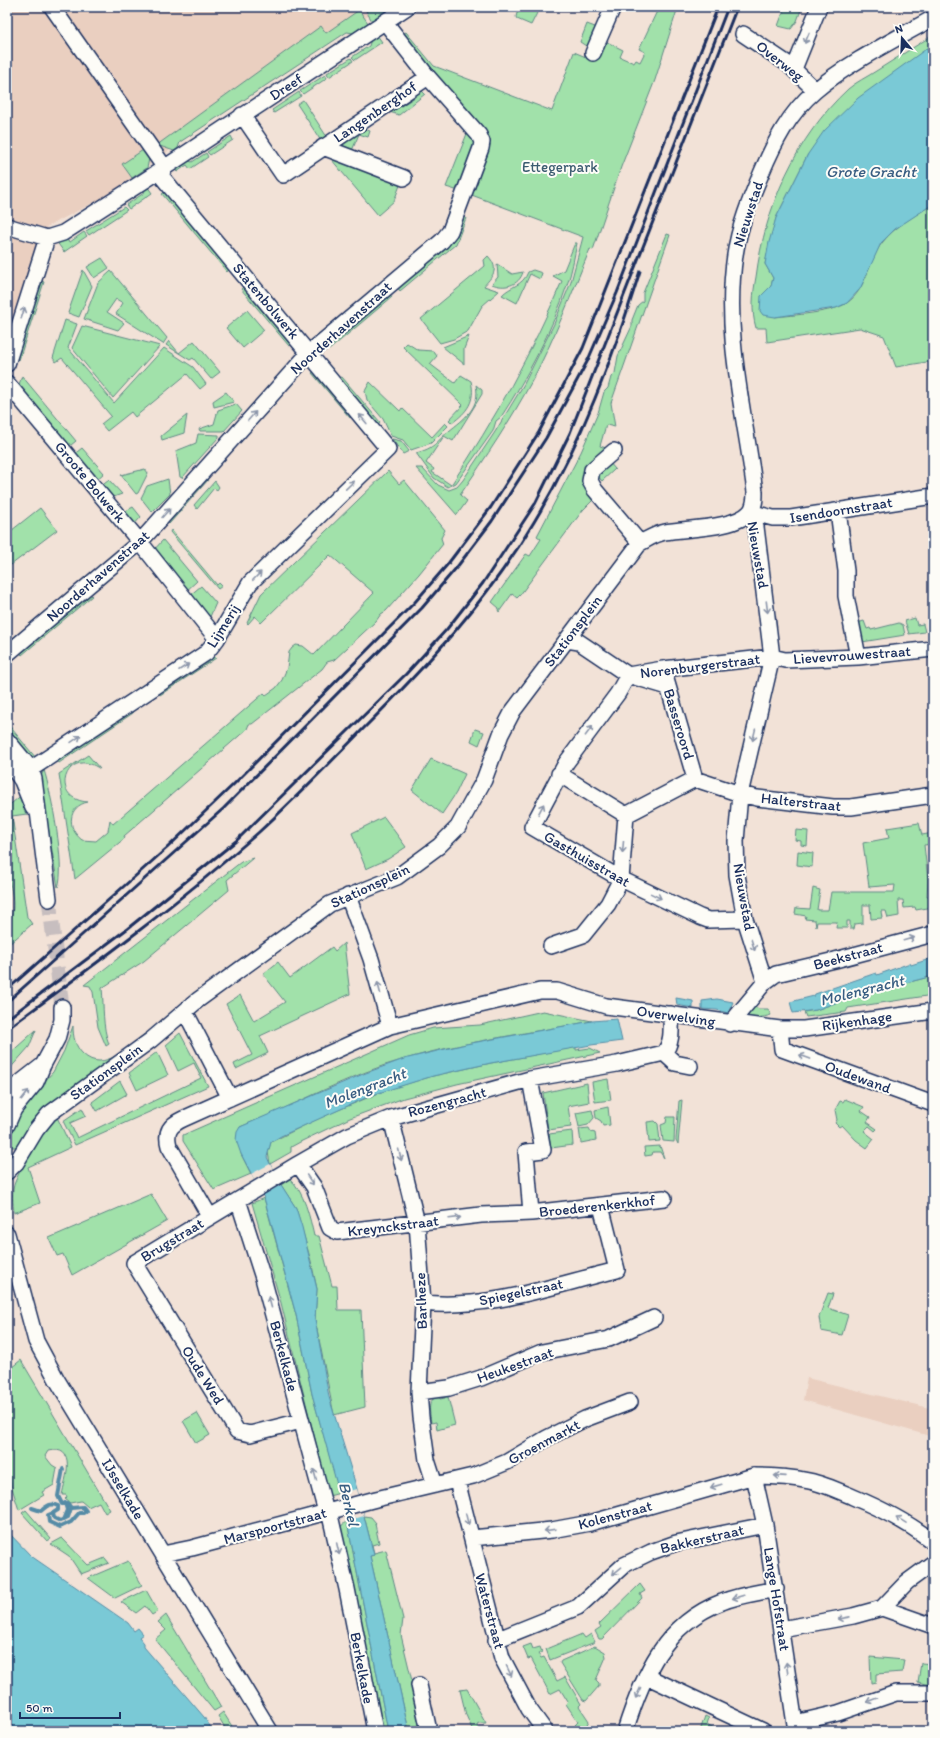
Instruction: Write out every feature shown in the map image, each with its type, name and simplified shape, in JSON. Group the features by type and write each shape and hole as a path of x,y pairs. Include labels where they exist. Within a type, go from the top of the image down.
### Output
{"street":[{"path":"52,7 162,170"},
{"name":"Dreef","path":"47,238 63,233 162,170 242,115 407,7"},
{"path":"593,53 613,7"},
{"path":"794,69 819,7"},
{"name":"Nieuwstad","path":"765,982 745,919 737,875 736,841 740,794 772,657 756,527 750,512 754,504 755,492 739,398 732,335 731,296 735,253 741,227 769,155 789,119 815,90 933,18"},
{"name":"Noorderhavenstraat","path":"7,654 140,542 309,353 442,241 450,231 482,142 479,135 428,77 385,22"},
{"name":"Overweg","path":"743,34 761,44 794,69 815,90"},
{"name":"Langenberghof","path":"242,115 283,175 428,77"},
{"name":"Langenberghof","path":"324,147 404,178"},
{"name":"Statenbolwerk","path":"162,170 388,449"},
{"path":"7,226 47,238 7,364"},
{"name":"Groote Bolwerk","path":"7,383 140,542 217,639"},
{"name":"Lijmerij","path":"37,765 206,653 217,639 250,583 388,449"},
{"path":"614,451 592,470 590,482 636,539"},
{"name":"Isendoornstraat","path":"750,512 765,517 783,519 933,496"},
{"path":"838,511 846,571 846,596 858,657"},
{"name":"Stationsplein","path":"7,1172 16,1163 36,1130 49,1114 151,1040 184,1012 319,912 348,896 397,877 439,846 454,831 466,813 484,780 501,734 513,711 567,640 636,539 651,537 663,533 734,522 750,512"},
{"name":"Norenburgerstraat","path":"567,640 579,642 628,675 668,687"},
{"name":"Lievevrouwestraat","path":"772,657 785,660 858,657 933,649"},
{"name":"Norenburgerstraat","path":"628,675 663,669 772,657"},
{"name":"Basseroord","path":"663,669 696,779"},
{"name":"Gasthuisstraat","path":"628,675 618,693 563,768 532,827 621,879 700,918 708,920 745,919"},
{"path":"7,740 37,765"},
{"path":"7,759 37,765"},
{"path":"7,759 22,781 39,824"},
{"path":"37,765 39,824 49,900"},
{"path":"563,768 626,815"},
{"path":"626,815 696,779"},
{"name":"Halterstraat","path":"696,779 740,794 757,798 833,807 851,807 933,795"},
{"path":"551,946 583,935 608,904 621,879 626,815"},
{"path":"210,1217 174,1155 167,1139 167,1132 170,1127 230,1098 390,1026 371,959 348,896"},
{"name":"Beekstraat","path":"765,982 776,974 933,934"},
{"path":"730,1024 765,982"},
{"name":"Overwelving","path":"390,1026 540,991 558,991 606,1006 671,1014 730,1024 780,1029"},
{"path":"7,1125 14,1109 36,1082 57,1039 62,1020 62,1007"},
{"name":"Rijkenhage","path":"780,1029 804,1029 933,1011"},
{"path":"184,1012 230,1098"},
{"path":"671,1014 669,1048 664,1053 675,1064 690,1066"},
{"name":"Oudewand","path":"780,1029 782,1049 933,1104"},
{"name":"Rozengracht","path":"210,1217 347,1136 391,1118 530,1079 617,1064 664,1053"},
{"path":"7,1093 43,1065"},
{"path":"530,1079 543,1150 526,1152 531,1213"},
{"name":"Barlheze","path":"391,1118 417,1223 423,1303 419,1392 422,1432 427,1460 435,1485"},
{"name":"Kreynckstraat","path":"298,1164 314,1187 330,1228 337,1232 481,1215 531,1213"},
{"name":"Berkelkade","path":"243,1197 301,1421 331,1511 374,1731"},
{"name":"Broederenkerkhof","path":"531,1213 664,1198"},
{"name":"Spiegelstraat","path":"423,1303 438,1304 494,1300 528,1293 617,1270 601,1206"},
{"name":"Brugstraat","path":"134,1263 210,1217"},
{"name":"IJsselkade","path":"7,1234 36,1341 57,1380 270,1731"},
{"name":"Oude Wed","path":"134,1263 238,1431 250,1434 301,1421"},
{"name":"Heukestraat","path":"419,1392 449,1388 481,1378 542,1352 609,1339 654,1318"},
{"name":"Groenmarkt","path":"457,1481 490,1470 579,1422 630,1402"},
{"name":"Lange Hofstraat","path":"754,1476 765,1525 776,1589 796,1727"},
{"name":"Kolenstraat","path":"472,1538 552,1530 590,1523 754,1476 781,1476 811,1481 838,1490 889,1512 918,1530 933,1542"},
{"name":"Marspoortstraat","path":"163,1554 192,1548 362,1502 457,1481"},
{"name":"Waterstraat","path":"457,1481 496,1640 512,1679 529,1709 545,1731"},
{"name":"Bakkerstraat","path":"496,1640 578,1607 624,1565 651,1552 676,1543 765,1525"},
{"path":"781,1629 853,1616 882,1608 908,1582 933,1563"},
{"path":"625,1731 635,1700 660,1649 687,1621 703,1610 723,1602 776,1589"},
{"path":"882,1608 933,1626"},
{"path":"646,1676 763,1731"},
{"path":"418,1685 429,1731"},
{"path":"796,1727 896,1693 933,1693"}],"shaded area":[{"path":"7,7 382,7 224,110 110,194 41,230 7,346"},
{"path":"807,1378 933,1409 933,1437 803,1400"}],"green space":[{"path":"372,7 393,7 372,21 366,11"},
{"path":"526,7 540,7 531,25 517,19 516,17 517,13"},
{"name":"Ettegerpark","path":"654,7 678,7 655,80 621,167 593,250 590,249 556,331 525,394 460,495 467,501 457,515 416,468 422,468 438,485 449,490 457,487 463,480 495,432 524,384 554,324 571,282 583,237 469,194 486,150 401,35 406,32 434,66 552,111 574,52 593,60 603,40 623,50 620,57 634,63 636,60 640,62 645,52 639,49 658,9"},
{"path":"785,7 802,7 797,21 791,29 778,26"},
{"path":"359,10 368,23 353,33 347,32 180,142 178,148 174,151 157,145 321,26 326,33"},
{"path":"587,24 595,27 596,29 590,44 586,46 580,42"},
{"path":"377,35 382,42 355,60 352,57 369,46 371,39"},
{"path":"933,35 933,44 808,154 776,218 765,264 773,278 771,286 761,296 775,317 822,311 847,303 859,290 877,250 887,237 893,231 933,204 933,361 896,367 884,336 860,328 767,342 766,328 756,328 753,315 755,283 760,251 775,199 798,151 829,108 848,89"},
{"path":"351,58 353,61 329,77 327,73"},
{"path":"325,75 327,78 303,94 300,91"},
{"path":"420,89 425,94 399,115 386,111 391,108 395,110 415,97 417,91"},
{"path":"299,92 301,96 274,113 272,110"},
{"path":"303,100 327,137 321,141 297,104"},
{"path":"361,128 370,131 368,137 359,134 351,153 333,146"},
{"path":"468,131 475,142 459,191 446,187"},
{"path":"231,136 233,140 210,155 207,152"},
{"path":"146,148 150,154 147,168 132,178 122,164"},
{"path":"206,153 208,157 190,169 187,165 177,172 174,168 186,160 192,162"},
{"path":"326,153 402,180 394,201 378,215"},
{"path":"147,186 152,193 129,209 126,205 144,193 145,187"},
{"path":"166,191 230,268 227,272 162,194"},
{"path":"124,207 127,210 89,235 86,231"},
{"path":"461,216 466,218 456,244 400,291 397,287"},
{"path":"84,232 87,236 64,252 56,241 64,239 70,242"},
{"path":"667,234 670,235 611,403 615,427 606,425 600,446 609,449 601,456 595,498 583,510 520,595 517,598 512,594 499,612 499,608 492,602 526,554 530,556 541,539 537,536 581,452 598,413 604,392 608,388 611,377 615,373 618,356 632,326 632,320 638,305 643,301 643,293"},
{"path":"575,243 577,243 569,280 554,319 538,353 511,402 501,417 496,421 493,431 456,483 448,487 434,478 416,453 434,445 449,431 460,422 474,406 477,393 476,385 482,390 482,394 453,441 444,436 426,463 434,469 432,472 451,485 483,436 525,360 562,281 553,276 564,270"},
{"path":"488,256 494,265 494,273 484,286 499,291 482,306 468,331 454,339 440,343 421,319 485,266 484,260"},
{"path":"102,258 109,268 94,278 87,267"},
{"path":"497,264 512,274 523,272 521,277 515,283 506,286 492,284 498,277"},
{"path":"83,270 92,286 79,317 68,313"},
{"path":"533,270 542,273 540,279 530,274 517,303 502,295 520,283 526,277 528,272"},
{"path":"111,271 167,338 163,344 116,314 123,303 116,299 107,312 124,323 118,330 84,319 98,283"},
{"path":"39,280 44,282 19,360 14,358"},
{"path":"245,285 293,343 289,346 241,289"},
{"path":"389,293 392,297 329,350 326,346"},
{"path":"247,310 264,330 243,348 226,328"},
{"path":"65,320 77,324 68,348 114,403 164,348 193,367 206,384 200,389 187,374 135,417 131,412 107,431 101,424 111,416 62,358 56,362 53,358"},
{"path":"82,326 160,346 113,398 72,348"},
{"path":"469,336 464,349 464,364 443,347"},
{"path":"169,341 179,353 194,341 220,372 211,379 193,358 190,360 166,345"},
{"path":"407,343 418,350 433,351 437,356 430,364 455,383 461,375 471,381 472,394 469,405 462,415 452,423 449,420 463,405 403,347"},
{"path":"316,370 353,415 350,418 312,373"},
{"path":"22,376 76,441 66,449 17,390"},
{"path":"342,377 380,422 376,425 338,379"},
{"path":"370,382 400,411 402,408 432,437 445,423 448,426 431,443 411,450 403,440 391,436 383,419 367,400 365,391"},
{"path":"226,392 234,402 214,407 213,401"},
{"path":"236,404 242,411 224,431 200,431 199,429 214,424 218,410"},
{"path":"187,415 184,433 162,440 161,436"},
{"path":"198,434 219,435 219,437 182,478 180,477 176,451 196,443"},
{"path":"392,439 401,441 409,451 403,454"},
{"path":"82,448 104,473 94,482 72,456"},
{"path":"609,462 615,469 602,481 596,474"},
{"path":"145,469 148,473 138,493 136,494 121,475"},
{"path":"388,471 399,484 404,480 445,530 441,538 443,544 386,611 381,614 376,621 334,660 327,662 322,669 252,724 249,724 247,729 124,836 125,838 75,879 59,774 88,755 100,769 88,763 78,764 71,768 66,775 65,784 68,792 75,799 88,802 81,804 73,813 73,830 82,840 96,841 108,831 110,820 113,824 264,693 266,695 276,688 282,680 287,668 289,652 292,648 296,645 303,646 314,655 374,593 330,555 261,623 255,616 248,624 247,623 261,594"},
{"path":"204,476 208,480 169,524 165,520"},
{"path":"168,479 170,494 152,512 141,498 147,486"},
{"path":"109,480 122,494 108,499 99,488"},
{"path":"215,481 219,487 217,490 214,488 197,509 194,505"},
{"path":"133,507 141,517 131,528 120,514"},
{"path":"40,508 57,530 7,568 7,534"},
{"path":"171,530 217,585 219,583 222,586 218,589 170,532"},
{"path":"163,540 197,581 185,592 152,552"},
{"path":"201,586 216,603 209,619 189,596"},
{"path":"88,592 92,596 22,655 18,651"},
{"path":"915,618 917,625 923,624 925,632 909,634 905,621"},
{"path":"864,621 867,629 870,628 871,630 899,623 903,625 905,635 862,642 857,623"},
{"path":"213,655 216,658 160,695 158,692"},
{"path":"131,710 133,713 59,763 56,759"},
{"path":"7,723 36,758 28,756 7,734"},
{"path":"475,729 484,732 479,745 471,741"},
{"path":"431,759 465,774 456,793 442,814 412,790"},
{"path":"44,770 57,830 60,864 58,887 43,796 41,776"},
{"path":"23,794 27,814 12,816 27,917 32,924 7,946 7,922 9,923 12,916 13,902 6,859 7,807"},
{"path":"384,817 406,847 388,859 366,869 352,833"},
{"path":"919,823 922,835 933,833 933,844 924,845 928,880 927,896 933,896 933,907 916,910 915,907 904,908 903,900 898,900 899,916 888,918 886,911 881,911 882,918 871,919 870,905 863,905 863,923 855,924 854,929 850,929 850,921 847,921 847,928 836,928 837,922 817,922 816,927 815,920 805,919 806,916 795,914 796,908 810,909 813,888 820,890 817,910 828,910 831,892 894,892 895,885 869,887 863,843 889,838 887,828"},
{"path":"796,830 808,831 807,846 801,845 801,841 795,840"},
{"path":"798,851 813,853 812,867 797,865"},
{"path":"253,858 227,880 229,890 144,961 102,988 104,1024 109,1044 106,1046 98,1027 93,992 90,986 84,985 241,862"},
{"path":"344,943 350,994 260,1036 268,1053 236,1069 234,1064 252,1055 226,1004 240,995 254,1021 285,1002 263,974 278,962 290,978 332,947 335,951"},
{"path":"933,976 933,995 848,1008 846,1012 806,1017 804,1012 816,1010 851,997"},
{"path":"751,1005 759,1009 768,1009 771,1015 758,1018 745,1015"},
{"path":"543,1011 592,1021 451,1047 384,1065 240,1127 241,1154 251,1174 214,1190 183,1141 183,1135 409,1035 433,1028 480,1025"},
{"path":"73,1026 73,1034 80,1051 91,1059 99,1061 107,1060 116,1056 146,1033 147,1035 45,1109 35,1119 18,1144 15,1147 10,1147 7,1140 18,1111 53,1072 64,1051"},
{"path":"36,1030 29,1047 7,1072 7,1056"},
{"path":"180,1033 208,1086 75,1145 63,1121 82,1108 86,1116 70,1123 77,1138 201,1078 194,1063 178,1071 166,1045"},
{"path":"576,1047 576,1050 590,1048 600,1053 457,1084 404,1098 350,1118 302,1141 291,1147 291,1152 270,1164 268,1152 271,1142 317,1119 386,1090 433,1076 491,1063"},
{"path":"157,1052 168,1075 137,1090 129,1073"},
{"path":"608,1079 611,1100 595,1102 592,1082"},
{"path":"120,1081 127,1094 97,1111 92,1102"},
{"path":"587,1083 589,1102 568,1106 571,1127 548,1130 543,1093"},
{"path":"845,1099 864,1107 861,1111 870,1117 867,1122 877,1129 875,1131 869,1126 864,1131 874,1139 867,1148 856,1140 842,1125 839,1127 835,1123 837,1120 835,1110 840,1101 843,1102"},
{"path":"682,1100 678,1144 676,1140 679,1101"},
{"path":"608,1107 610,1125 603,1126 601,1121 596,1118 595,1110"},
{"path":"592,1110 594,1118 588,1125 579,1127 576,1113"},
{"path":"57,1117 71,1147 28,1167 40,1203 14,1213 13,1194 15,1182 33,1148"},
{"path":"667,1117 675,1117 674,1142 663,1141 661,1125 666,1123"},
{"path":"655,1121 658,1124 660,1141 649,1142 647,1122"},
{"path":"589,1128 591,1132 595,1133 596,1140 581,1143 579,1129"},
{"path":"572,1131 573,1145 551,1148 549,1134"},
{"path":"660,1146 664,1158 660,1152 653,1152 652,1155 645,1156 644,1147"},
{"path":"290,1179 295,1184 303,1198 314,1236 319,1236 332,1286 337,1286 338,1310 361,1310 365,1407 334,1415 315,1319 317,1289 311,1261 296,1208 281,1185"},
{"path":"151,1194 167,1221 72,1275 63,1254 57,1256 49,1238"},
{"path":"264,1198 296,1315 312,1394 340,1493 329,1496 281,1303 252,1203"},
{"path":"828,1293 833,1294 828,1308 848,1315 842,1335 821,1331 819,1317"},
{"path":"21,1360 110,1510 105,1513 99,1502 88,1507 81,1501 70,1503 65,1499 67,1497 66,1495 62,1495 67,1472 67,1464 63,1453 57,1450 48,1451 45,1456 52,1465 57,1468 54,1485 42,1492 44,1495 19,1510 7,1472 7,1371"},
{"path":"447,1393 455,1425 437,1430 436,1422 431,1423 430,1403 439,1396 440,1399 445,1398 444,1394"},
{"path":"197,1413 210,1435 196,1443 183,1421"},
{"path":"26,1510 51,1539 47,1541 22,1513"},
{"path":"364,1516 371,1517 376,1523 379,1543 372,1545 374,1553 386,1550 403,1619 401,1635 424,1731 409,1731 370,1556 374,1555"},
{"path":"347,1521 388,1731 378,1731 340,1527"},
{"path":"62,1538 88,1565 105,1558 109,1563 81,1574 69,1556 51,1544"},
{"path":"128,1561 142,1585 115,1598 88,1578"},
{"path":"640,1584 645,1591 640,1594 642,1598 602,1639 599,1639 595,1631 601,1627 599,1624"},
{"path":"146,1590 158,1611 152,1615 145,1606 136,1613 121,1602"},
{"path":"166,1615 221,1707 214,1711 155,1639 166,1630 158,1622"},
{"path":"582,1634 585,1638 591,1634 595,1642 550,1660 546,1649"},
{"path":"531,1644 533,1649 540,1647 542,1652 538,1654 541,1658 544,1657 557,1681 565,1677 581,1704 579,1706 589,1721 583,1731 579,1731 575,1725 578,1722 566,1704 568,1702 560,1689 550,1694 531,1658 528,1659 523,1647"},
{"path":"595,1646 605,1652 606,1657 596,1680 599,1683 599,1686 586,1701 583,1700 560,1663 561,1661"},
{"path":"870,1657 904,1660 902,1672 876,1674 876,1682 871,1683"},
{"path":"921,1663 933,1664 933,1686 918,1682"},
{"path":"467,1689 486,1723 477,1724 478,1729 482,1731 473,1731 466,1715 460,1690"},
{"path":"223,1712 235,1731 227,1731 218,1716"},
{"path":"705,1716 709,1718 707,1724 719,1731 700,1731"}],"water":[{"name":"Grote Gracht","path":"933,44 933,204 895,229 881,243 860,289 847,303 836,308 775,317 763,315 760,311 761,296 771,286 773,278 765,264 769,242 776,218 808,154 824,131 858,98"},
{"name":"Molengracht","path":"933,958 933,976 851,997 816,1010 793,1013 790,1002 814,996 815,994 876,973 877,975 910,963 911,965"},
{"path":"676,998 693,1001 693,1008 677,1005"},
{"path":"717,999 733,1002 728,1013 717,1010 702,1009 702,1001"},
{"path":"617,1019 622,1041 491,1063 433,1076 372,1095 281,1136 271,1142 267,1157 276,1177 296,1208 317,1289 315,1319 329,1397 357,1489 374,1555 370,1556 409,1731 388,1731 347,1521 312,1394 296,1315 264,1198 241,1154 236,1140 237,1132 240,1127 363,1074 404,1059 466,1044 592,1021"},
{"path":"7,1531 31,1556 128,1623 134,1631 138,1628 143,1634 139,1637 144,1643 144,1647 204,1717 213,1731 7,1731"}],"pier":[{"path":"270,1164 281,1185 262,1195 251,1174"},
{"path":"357,1489 364,1516 347,1521 340,1493"}],"waterway":[{"path":"63,1469 58,1496 62,1504 68,1504 71,1508"},
{"path":"63,1520 67,1510 65,1503"},
{"path":"32,1508 41,1511 47,1506 58,1506 58,1510 53,1513 54,1518 60,1521 68,1517 71,1508 83,1507 86,1511 79,1513 71,1522 60,1527 49,1522 48,1515 53,1513"}],"tunnel":[{"path":"49,899 62,1007"}],"railway":[{"path":"7,990 167,848 233,785 415,602 447,565 491,507 539,432 583,348 718,7"},
{"path":"7,1002 224,808 422,608 457,567 492,521 546,438 588,360 617,293 728,7"},
{"path":"7,1019 127,929 236,841 406,674 447,629 483,583 535,504 570,433 737,7"},
{"path":"7,1029 167,909 259,832 286,807 387,705 433,656 477,605 516,551 567,462 607,368 640,271"}],"water label":[{"name":"Berkel","path":"349,1504"}]}
